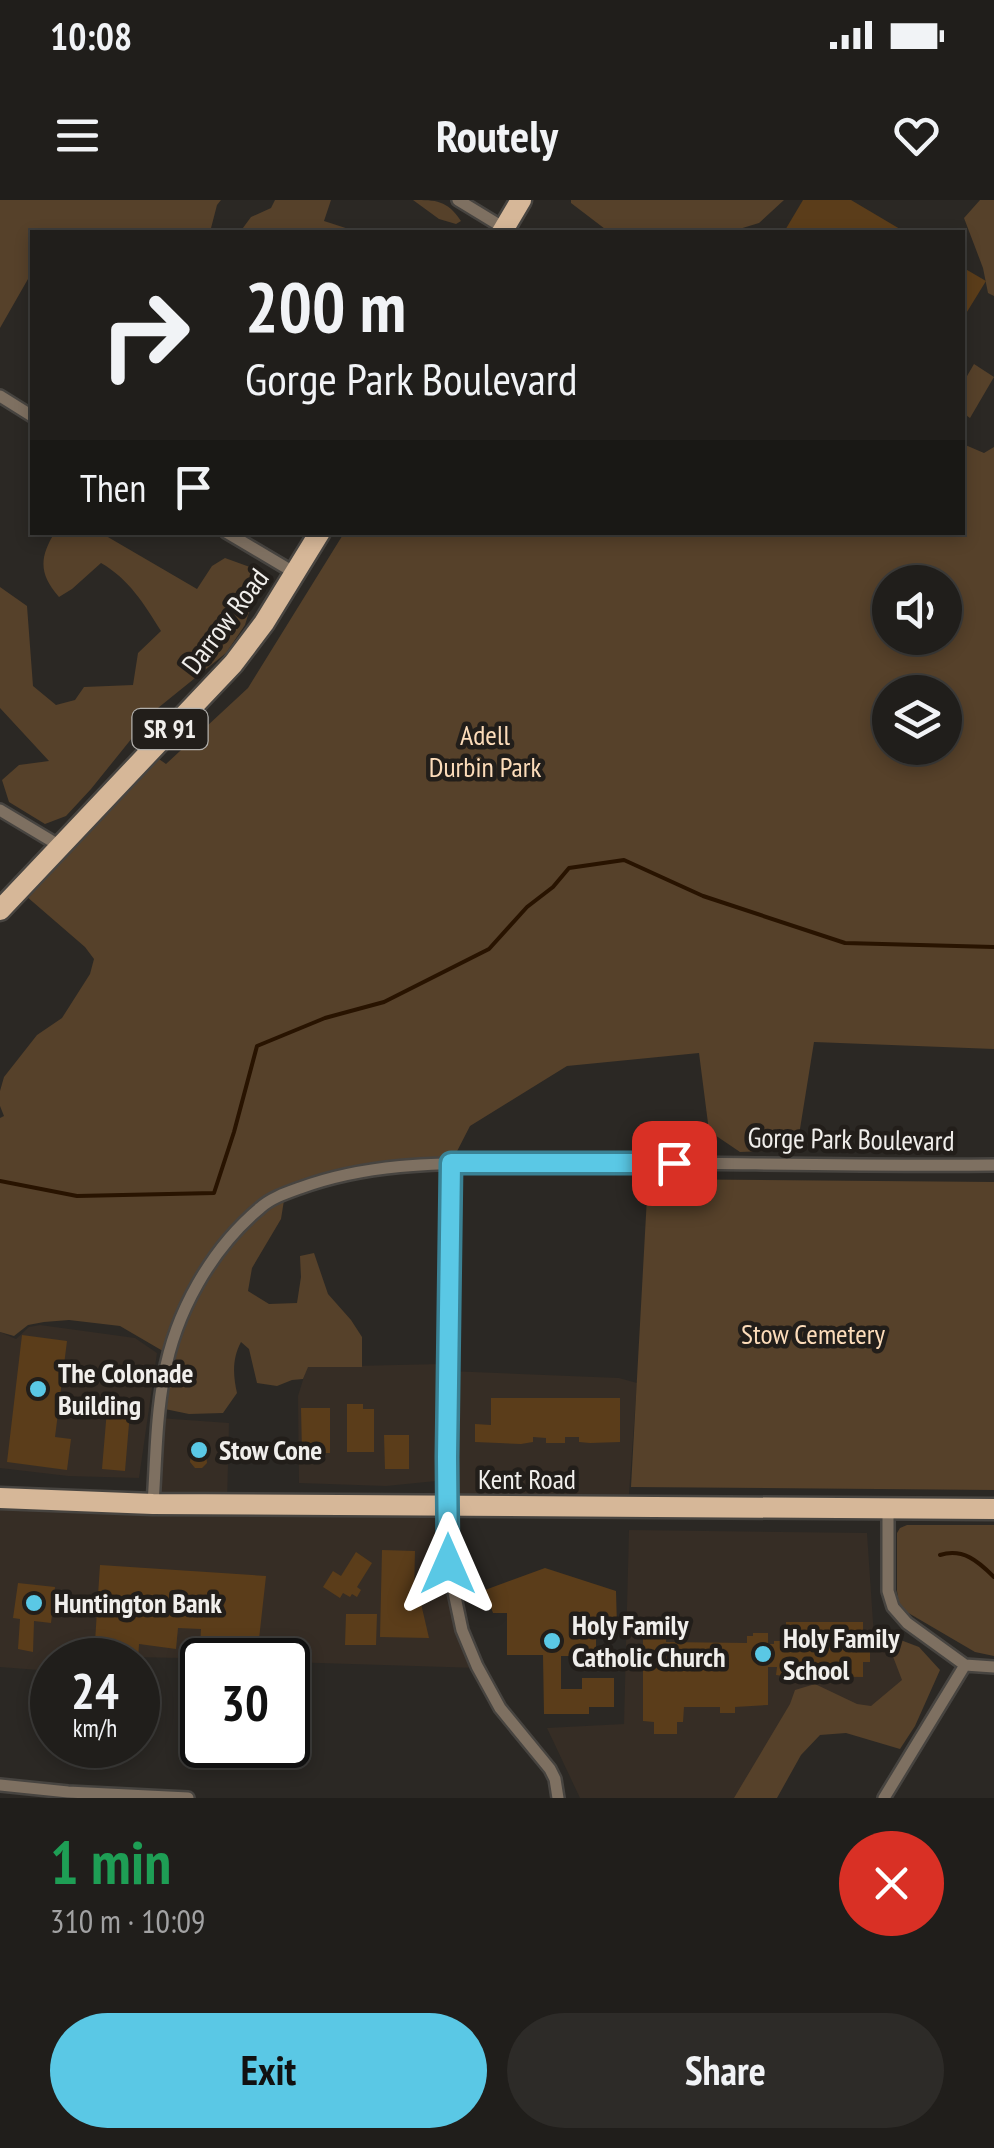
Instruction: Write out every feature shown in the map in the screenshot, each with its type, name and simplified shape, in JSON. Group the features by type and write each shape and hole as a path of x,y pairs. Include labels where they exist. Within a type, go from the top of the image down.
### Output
{"main road":[{"path":"503,230 521,200"},
{"name":"Darrow Road","path":"0,910 232,664 264,623 318,535"},
{"name":"Kent Road","path":"0,1498 153,1504 994,1509"}],"street":[{"path":"458,200 503,230"},
{"path":"0,396 30,415"},
{"path":"231,535 295,573"},
{"path":"0,810 60,846"},
{"path":"451,1163 448,1564 467,1642 500,1708 550,1769 558,1798"},
{"name":"Gorge Park Boulevard","path":"153,1504 168,1354 197,1286 225,1242 263,1205 310,1184 383,1168 451,1163 994,1166"},
{"path":"888,1508 888,1591 892,1608 965,1665 994,1666"},
{"path":"884,1798 965,1665"},
{"path":"0,1785 188,1798"}],"shaded area":[{"path":"40,1325 135,1338 157,1353 139,1478 68,1476 0,1468 0,1332 16,1339 29,1327"},
{"path":"442,1364 436,1481 386,1486 299,1483 298,1396 307,1367"},
{"path":"448,1371 619,1378 637,1383 628,1507 449,1507 448,1564 478,1668 310,1663 310,1638 180,1638 180,1658 160,1658 160,1638 30,1638 30,1669 0,1667 0,1498 153,1502 159,1418 229,1423 227,1504 448,1507"},
{"name":"Holy Family School","path":"629,1530 867,1533 874,1637 928,1672 893,1739 801,1700 739,1798 580,1798 547,1728 624,1724"}],"green space":[{"path":"0,200 221,200 211,230 30,230 30,276 0,328"},
{"path":"275,200 331,200 324,221 352,230 241,230 251,217 271,208"},
{"path":"413,200 440,203 461,221 456,224 439,219"},
{"path":"784,200 759,223 736,230 606,230 571,203"},
{"path":"980,200 994,200 994,296 988,293 964,218"},
{"path":"974,364 994,377 970,418 965,414 965,380"},
{"name":"Adell Durbin Park","path":"965,445 984,453 994,447 994,1049 814,1042 799,1135 785,1150 740,1152 709,1131 699,1053 567,1066 470,1126 451,1163 399,1166 285,1194 281,1219 252,1268 248,1291 269,1304 297,1303 300,1256 314,1253 328,1294 362,1337 362,1367 308,1367 303,1379 277,1386 257,1383 249,1349 241,1342 234,1367 237,1393 223,1413 189,1414 160,1408 168,1354 120,1326 69,1320 28,1325 14,1336 0,1332 0,1118 4,1116 0,1091 4,1077 37,1035 62,1018 90,974 94,959 26,896 149,752 166,764 248,688 343,535 965,535"},
{"path":"54,535 104,535 197,589 212,566 225,558 258,570 245,625 226,653 153,712 66,816 45,824 9,802 2,780 19,765 49,761 0,708 0,587 27,606 33,686 56,705 75,700 84,687 133,685 138,653 161,631 128,584 101,563 59,597 45,573 46,550"},
{"name":"Stow Cemetery","path":"648,1179 994,1182 994,1490 631,1487"},
{"path":"907,1525 994,1525 994,1656 975,1652 905,1611 899,1603 897,1533"},
{"path":"890,1636 919,1647 940,1670 900,1749 846,1733 820,1735 801,1755 777,1798 734,1798 795,1690 815,1684 857,1704 871,1706 902,1680"}],"building":[{"path":"803,200 851,200 902,230 785,230"},
{"path":"965,269 986,281 965,315"},
{"name":"The Colonade Building","path":"22,1335 67,1341 55,1437 71,1439 67,1470 7,1462"},
{"path":"108,1398 131,1400 125,1471 102,1469"},
{"path":"491,1398 620,1398 620,1442 579,1442 579,1437 565,1437 565,1443 546,1443 546,1438 533,1437 533,1442 521,1444 475,1442 475,1424 491,1425"},
{"path":"347,1404 374,1409 374,1452 347,1452"},
{"path":"301,1408 330,1408 330,1453 302,1453"},
{"path":"384,1435 409,1435 409,1469 385,1469"},
{"name":"Stow Cone","path":"192,1443 205,1443 207,1463 202,1468 195,1468 190,1462"},
{"path":"382,1550 415,1551 414,1595 419,1595 429,1638 380,1637"},
{"path":"356,1552 372,1563 357,1587 361,1590 357,1597 343,1593 340,1598 323,1587 333,1571 341,1576"},
{"path":"100,1565 266,1576 259,1638 200,1638 201,1629 178,1628 176,1649 160,1647 160,1638 95,1638"},
{"name":"Holy Family Catholic Church","path":"545,1568 616,1591 617,1627 596,1627 596,1656 561,1656 561,1689 582,1689 582,1678 614,1678 614,1707 589,1707 589,1714 544,1714 543,1655 507,1655 507,1613 493,1613 485,1590"},
{"name":"Huntington Bank","path":"18,1583 55,1587 51,1623 34,1621 30,1651 18,1649 20,1619 13,1618"},
{"path":"346,1614 377,1614 376,1645 345,1645"},
{"path":"786,1622 863,1622 863,1633 875,1633 875,1652 870,1652 870,1662 863,1662 863,1677 784,1676 776,1675 777,1667 768,1667 768,1705 735,1707 735,1713 720,1713 720,1707 684,1707 683,1722 677,1722 677,1734 654,1734 654,1722 643,1721 643,1638 666,1635 666,1642 747,1643 747,1636 753,1633 768,1633 768,1644 774,1644 786,1641"}],"waterway":[{"path":"0,1181 77,1196 214,1193 257,1046 325,1018 384,1002 489,949 569,868 624,860 703,896 845,943 994,947"},
{"path":"940,1555 956,1553 970,1557 994,1577"}],"place":[{"name":"The Colonade Building","path":"38,1389"},
{"name":"Stow Cone","path":"199,1450"},
{"name":"Huntington Bank","path":"34,1603"},
{"name":"Holy Family Catholic Church","path":"552,1641"},
{"name":"Holy Family School","path":"763,1654"}],"route":[{"path":"448,1564 451,1163 674,1163"}]}
